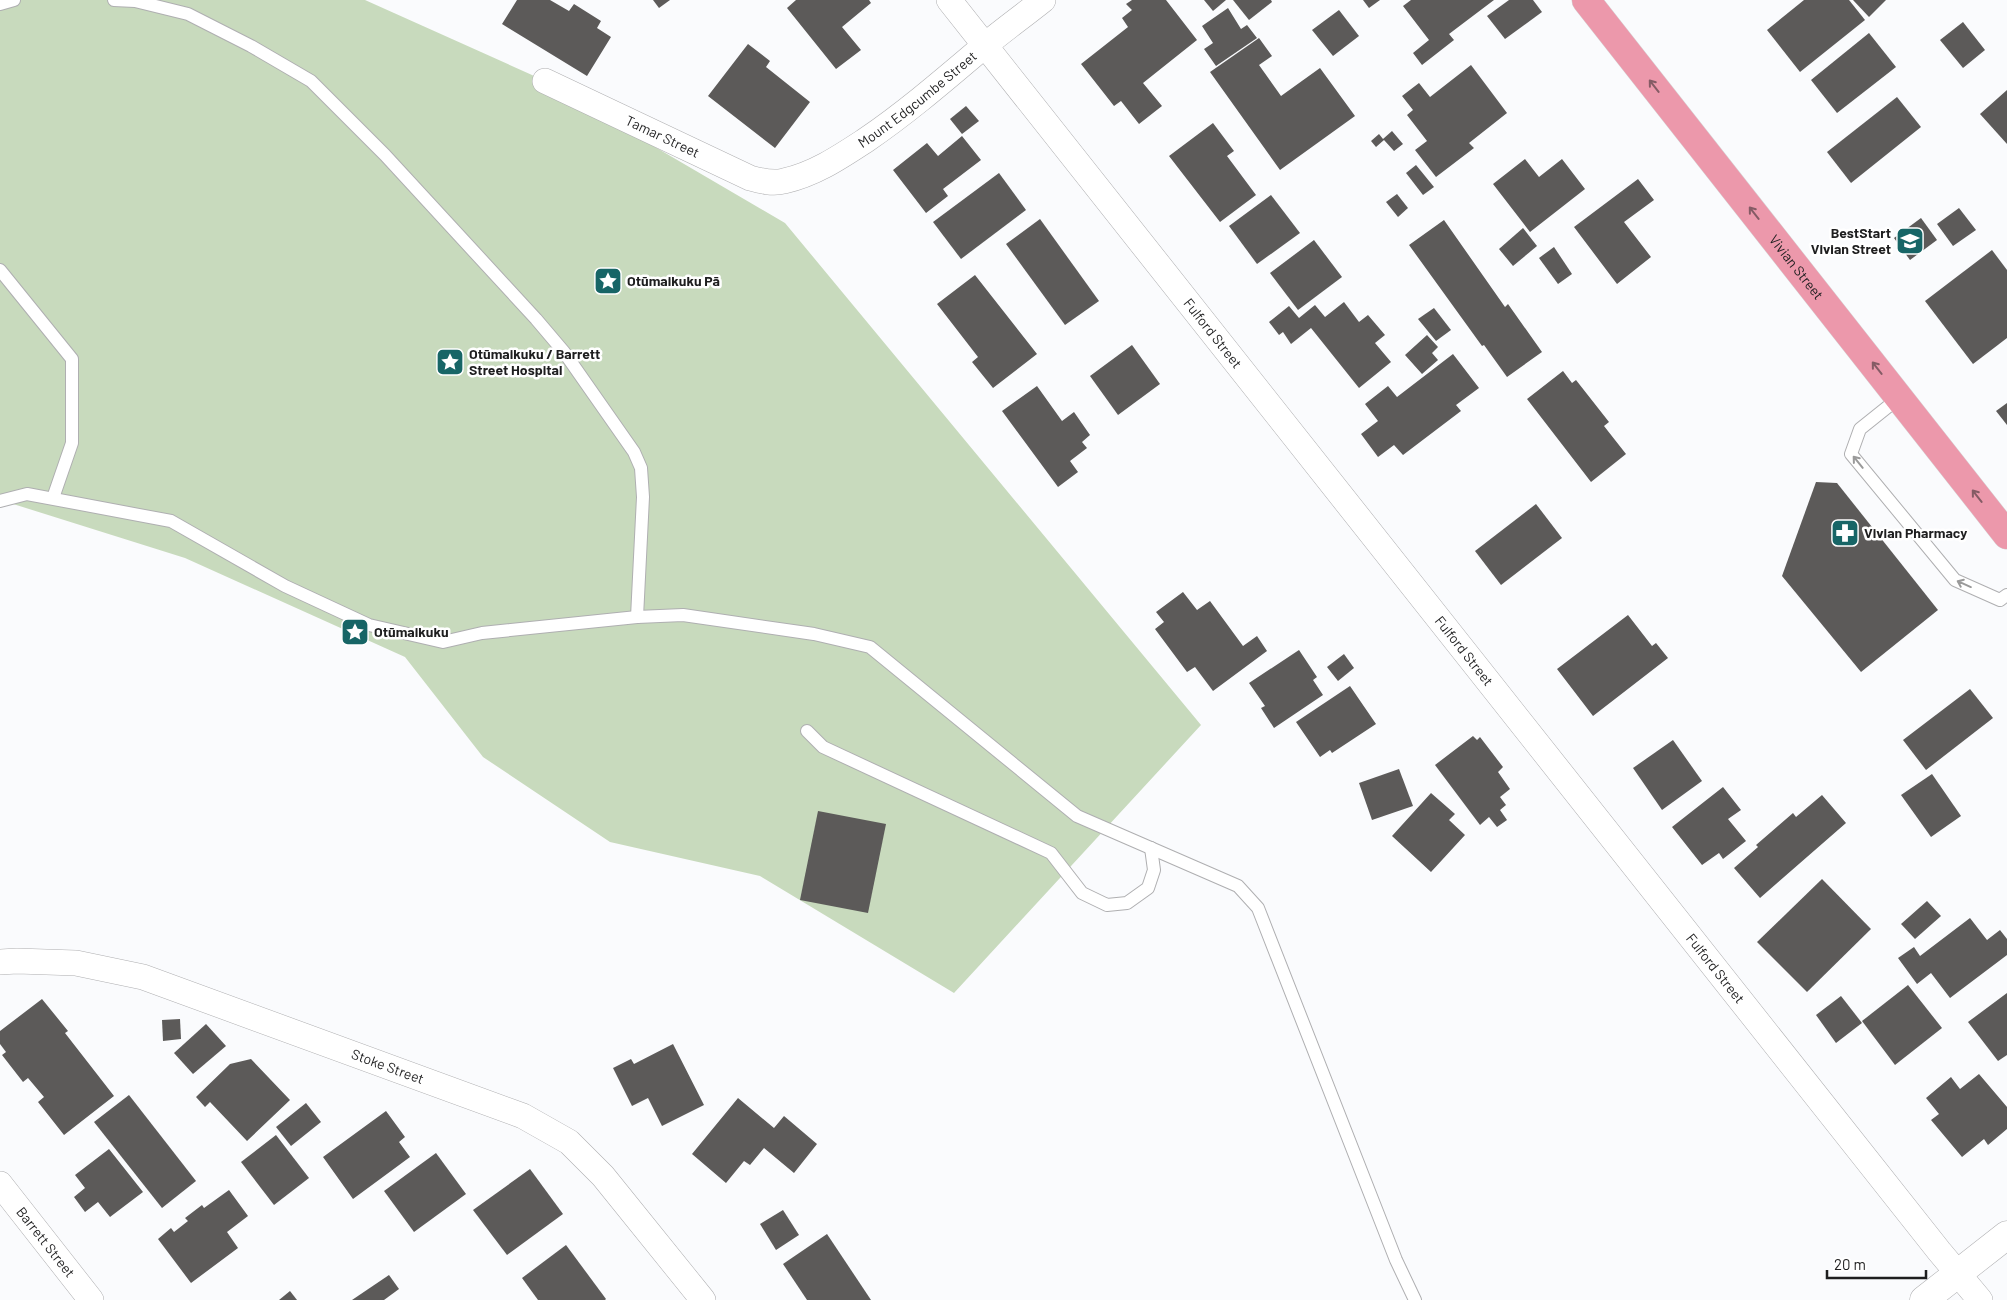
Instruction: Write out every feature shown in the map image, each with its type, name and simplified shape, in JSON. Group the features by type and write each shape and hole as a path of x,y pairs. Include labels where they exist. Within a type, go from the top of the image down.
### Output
{"main road":[{"name":"Vivian Street","path":"1586,0 2007,534"}],"street":[{"name":"Fulford Street","path":"949,0 1980,1300"},
{"name":"Mount Edgcumbe Street","path":"782,182 816,170 845,154 924,98 984,46 1043,0"},
{"name":"Tamar Street","path":"545,81 750,178 766,182 782,182"},
{"name":"Stoke Street","path":"0,962 76,963 143,977 524,1116 569,1142 604,1176 703,1300"},
{"name":"Barrett Street","path":"0,1184 91,1300"},
{"path":"1924,1300 2007,1235"}],"lane":[{"path":"0,4 14,0"},
{"path":"114,0 135,1 188,14 251,46 311,81 385,155 564,352 624,436 642,468 643,497 637,618"},
{"path":"0,270 72,360 72,443 53,498"},
{"path":"1900,397 1860,430 1851,454 1955,580 2000,600 2007,595"},
{"path":"0,501 27,494 171,521 285,586 369,625 443,642 482,633 683,615 814,634 870,647 1077,816 1238,886 1258,908 1396,1260 1415,1300"},
{"path":"807,731 823,747 1051,853 1082,894 1107,905 1127,903 1148,888 1154,870 1151,848"}],"green space":[{"name":"Otūmaikuku / Barrett Street Hospital","path":"0,0 365,0 532,75 785,223 1201,725 954,993 760,876 610,842 483,757 405,657 185,558 0,501"}],"building":[{"path":"517,0 550,0 569,11 574,4 601,21 597,28 611,37 587,76 502,24"},
{"path":"653,0 670,0 659,8"},
{"path":"796,0 869,0 871,3 842,27 861,50 836,69 787,8"},
{"path":"1132,0 1166,0 1197,40 1143,83 1162,106 1139,124 1121,101 1114,106 1081,64 1128,27 1122,18 1132,10 1126,4"},
{"path":"1204,0 1226,0 1213,11"},
{"path":"1233,0 1271,0 1272,2 1249,20"},
{"path":"1363,0 1380,0 1369,8"},
{"path":"1411,0 1494,0 1449,34 1454,40 1422,65 1413,53 1429,40 1403,6"},
{"path":"1509,0 1533,0 1542,12 1505,39 1487,16"},
{"path":"1804,0 1849,0 1865,20 1800,72 1767,30"},
{"path":"1853,0 1886,0 1869,17"},
{"path":"1228,8 1241,29 1247,25 1257,38 1216,66 1204,49 1213,43 1202,26"},
{"path":"1339,10 1359,36 1333,56 1312,30"},
{"path":"1963,22 1985,50 1963,68 1940,40"},
{"path":"1869,33 1896,67 1837,113 1811,80"},
{"path":"1259,38 1272,56 1259,65 1281,96 1320,68 1355,116 1280,170 1210,72"},
{"path":"748,44 770,61 766,67 810,102 775,148 708,96"},
{"path":"1471,65 1507,113 1469,143 1474,148 1436,177 1415,150 1427,141 1407,115 1413,110 1402,96 1419,83 1430,97"},
{"path":"2007,90 2007,144 1980,114"},
{"path":"1897,97 1921,127 1851,183 1827,152"},
{"path":"966,106 979,121 962,134 950,119"},
{"path":"1213,123 1234,151 1227,156 1256,195 1220,222 1169,156"},
{"path":"1392,131 1403,144 1394,151 1384,140 1376,147 1371,141 1379,134 1383,139"},
{"path":"962,136 981,160 943,189 948,196 926,213 893,170 927,143 938,156"},
{"path":"1525,159 1539,177 1562,159 1585,189 1530,232 1493,184"},
{"path":"1416,165 1434,187 1423,195 1406,173"},
{"path":"999,173 1026,210 961,259 933,222"},
{"path":"1638,179 1654,200 1624,222 1651,257 1617,284 1574,227"},
{"path":"1397,194 1408,208 1398,217 1386,202"},
{"path":"1271,195 1300,233 1257,264 1229,226"},
{"path":"1959,208 1976,230 1953,246 1937,224"},
{"path":"1921,218 1937,240 1910,260 1894,238"},
{"path":"1040,219 1099,301 1065,325 1006,244"},
{"path":"1444,220 1505,307 1508,304 1542,352 1507,377 1484,345 1482,346 1409,245"},
{"path":"1523,228 1537,246 1513,266 1499,249"},
{"path":"1314,240 1342,277 1298,310 1270,273"},
{"path":"1554,247 1572,274 1558,284 1539,258"},
{"path":"1992,250 2007,270 2007,338 1973,364 1925,301"},
{"path":"975,275 1037,354 993,388 972,362 978,357 937,304"},
{"path":"1344,302 1359,322 1368,315 1385,335 1375,343 1391,362 1359,388 1311,328 1291,344 1283,332 1279,335 1269,322 1289,306 1299,318 1315,305 1325,317"},
{"path":"1434,308 1451,330 1436,341 1418,319"},
{"path":"1427,335 1438,347 1432,353 1438,360 1422,374 1405,355"},
{"path":"1132,345 1160,384 1118,415 1090,376"},
{"path":"1453,354 1479,388 1456,405 1461,411 1403,455 1394,445 1378,457 1361,434 1378,421 1365,404 1388,386 1397,397"},
{"path":"1563,371 1572,383 1576,380 1609,422 1604,426 1626,454 1591,482 1527,399"},
{"path":"1037,386 1062,421 1074,412 1090,435 1082,442 1087,448 1070,461 1078,472 1058,487 1002,411"},
{"path":"2007,403 2007,425 1996,411"},
{"path":"1816,482 1837,483 1938,610 1861,672 1782,576"},
{"path":"1536,504 1562,538 1501,585 1475,551"},
{"path":"1183,592 1197,610 1210,601 1243,646 1257,636 1267,651 1213,691 1195,667 1187,672 1155,629 1164,622 1156,612"},
{"path":"1628,615 1652,646 1656,643 1668,658 1593,716 1557,669"},
{"path":"1299,650 1317,677 1313,680 1323,695 1274,728 1261,708 1265,706 1249,683"},
{"path":"1344,654 1354,668 1338,681 1327,667"},
{"path":"1350,686 1376,724 1332,753 1330,750 1320,757 1296,722"},
{"path":"1970,689 1993,718 1926,770 1903,740"},
{"path":"1473,736 1477,740 1480,737 1503,767 1498,772 1510,789 1500,797 1506,805 1500,810 1507,820 1497,827 1489,817 1480,825 1435,765"},
{"path":"1673,740 1702,781 1662,810 1633,768"},
{"path":"1399,769 1413,806 1372,820 1359,783"},
{"path":"1932,774 1961,816 1931,837 1901,795"},
{"path":"1723,787 1741,810 1728,819 1746,841 1723,859 1719,853 1702,865 1672,827"},
{"path":"1431,793 1455,814 1449,820 1465,835 1431,872 1392,836"},
{"path":"1822,795 1846,823 1760,898 1734,868 1758,847 1756,845 1793,813 1796,817"},
{"path":"818,811 886,824 868,913 800,900"},
{"path":"1822,879 1871,929 1807,992 1757,942"},
{"path":"1927,901 1941,916 1915,939 1901,924"},
{"path":"1970,918 1987,940 2000,930 2007,939 2007,955 1950,998 1931,973 1917,984 1898,958 1914,947 1920,956"},
{"path":"1908,985 1942,1028 1895,1065 1862,1021"},
{"path":"2007,993 2007,1055 1998,1061 1968,1022"},
{"path":"1841,996 1862,1023 1836,1043 1816,1015"},
{"path":"42,999 68,1031 65,1033 114,1096 64,1135 38,1102 44,1097 28,1078 23,1082 2,1055 6,1052 0,1044 0,1031"},
{"path":"180,1019 181,1039 163,1041 162,1020"},
{"path":"206,1024 226,1046 193,1074 174,1053"},
{"path":"673,1044 704,1105 662,1126 648,1098 632,1106 613,1068 631,1059 634,1064"},
{"path":"251,1059 290,1100 247,1141 210,1102 205,1107 196,1097 230,1064"},
{"path":"1979,1074 2007,1107 2007,1129 1988,1145 1984,1139 1962,1157 1931,1120 1939,1114 1926,1098 1951,1077 1960,1089"},
{"path":"129,1095 196,1181 162,1208 94,1122"},
{"path":"738,1098 774,1128 784,1116 817,1144 794,1173 764,1148 750,1165 744,1161 726,1183 692,1154"},
{"path":"306,1103 321,1122 291,1146 276,1127"},
{"path":"386,1111 405,1137 399,1142 410,1157 353,1199 323,1157"},
{"path":"276,1135 309,1178 274,1205 241,1162"},
{"path":"109,1149 143,1192 110,1217 98,1202 85,1212 74,1197 85,1188 75,1175"},
{"path":"436,1153 466,1194 414,1232 384,1191"},
{"path":"530,1169 563,1214 507,1255 473,1210"},
{"path":"229,1190 248,1216 227,1232 238,1248 191,1283 158,1239 171,1228 174,1232 188,1221 185,1218 202,1205 204,1208"},
{"path":"783,1210 799,1235 776,1250 760,1224"},
{"path":"827,1234 871,1300 807,1300 783,1264"},
{"path":"566,1245 605,1300 538,1300 522,1278"},
{"path":"389,1275 399,1289 384,1300 352,1300"},
{"path":"290,1291 297,1300 279,1300"}],"place":[{"name":"BestStart Vivian Street","path":"1910,241"},
{"name":"Otūmaikuku Pā","path":"608,281"},
{"name":"Otūmaikuku / Barrett Street Hospital","path":"450,362"},
{"name":"Vivian Pharmacy","path":"1845,533"},
{"name":"Otūmaikuku","path":"355,632"}]}
